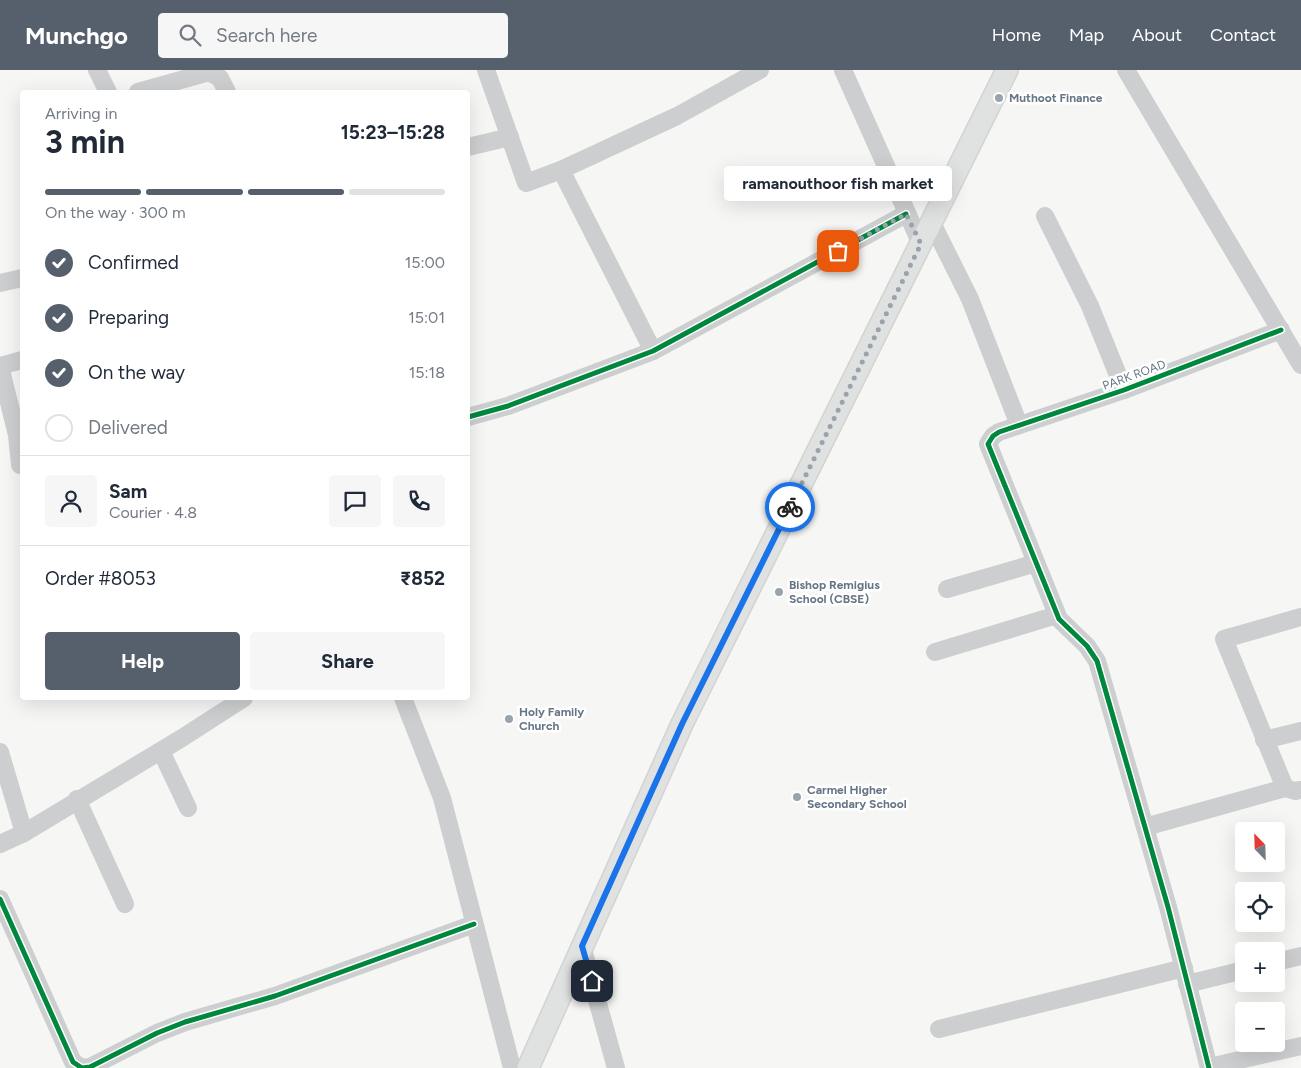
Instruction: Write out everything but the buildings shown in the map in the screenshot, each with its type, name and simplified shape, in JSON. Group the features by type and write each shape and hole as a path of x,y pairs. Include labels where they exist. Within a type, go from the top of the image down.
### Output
{"main road":[{"path":"528,1068 682,724 1007,70"}],"street":[{"path":"96,70 107,90"},
{"path":"486,70 526,183 561,170 677,116 760,70"},
{"path":"845,70 906,214 921,244"},
{"path":"1126,70 1301,365"},
{"path":"145,90 209,72 220,78 226,90"},
{"path":"470,147 510,137"},
{"path":"561,170 653,351"},
{"path":"470,416 508,406 653,351 906,214"},
{"path":"1044,216 1090,306 1124,390"},
{"path":"931,221 970,299 1019,425"},
{"path":"0,283 20,278"},
{"name":"PARK ROAD","path":"1036,563 989,448 989,441 993,436 1019,425 1124,390 1281,330"},
{"path":"20,361 0,366 17,435 20,465"},
{"path":"947,588 1036,563 1063,626 1087,646 1097,661 1145,827 1209,1067 1301,1046"},
{"path":"935,652 1057,615"},
{"path":"1145,827 1293,789 1264,740 1224,639 1301,617"},
{"path":"0,844 24,833 77,799 161,751 237,700"},
{"path":"404,700 442,798 512,1068"},
{"path":"1264,740 1301,731"},
{"path":"161,751 188,808"},
{"path":"0,752 24,833"},
{"path":"77,799 126,904"},
{"path":"0,899 73,1062 82,1068 90,1067 157,1033 185,1022 275,996 474,924"},
{"path":"582,946 616,1068"},
{"path":"1285,960 1301,956"},
{"path":"939,1029 1185,976 1235,971"}],"cycle path":[{"path":"470,416 508,406 653,351 906,214"},
{"path":"1209,1068 1168,907 1097,661 1087,646 1059,619 988,444 993,436 999,432 1124,390 1281,330"},
{"path":"0,899 73,1062 82,1068 90,1067 157,1033 185,1022 275,996 474,924"}],"way so far":[{"path":"790,507 921,244 906,214 838,251"}],"place":[{"name":"Muthoot Finance","path":"999,98"},
{"name":"ramanouthoor fish market","path":"838,251"},
{"name":"Bishop Remigius School (CBSE)","path":"779,592"},
{"name":"Holy Family Church","path":"509,719"},
{"name":"Carmel Higher Secondary School","path":"797,797"}],"route":[{"path":"592,981 582,946 682,724 790,507"}]}
